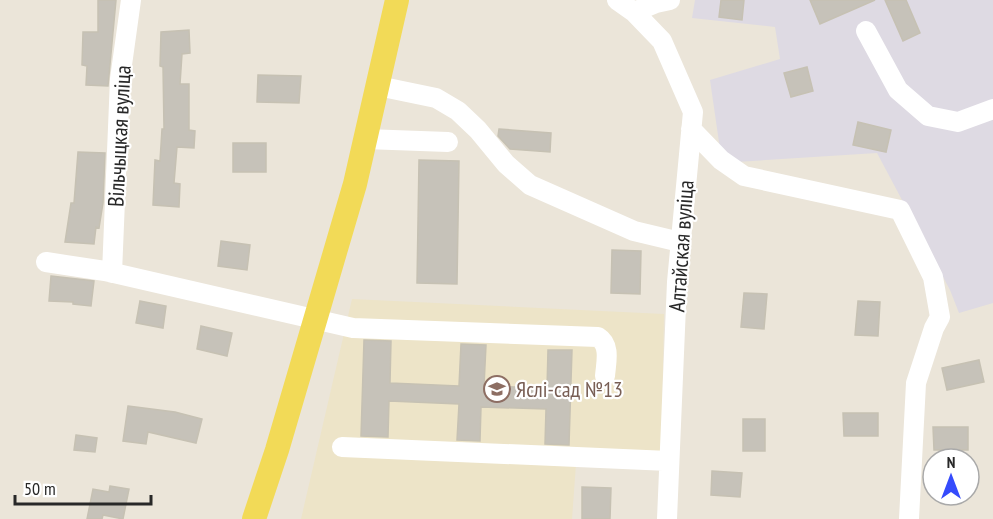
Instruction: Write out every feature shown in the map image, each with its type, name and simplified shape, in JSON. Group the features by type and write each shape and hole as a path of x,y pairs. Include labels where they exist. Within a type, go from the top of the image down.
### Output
{"main road":[{"path":"254,519 277,450 355,184 398,0"}],"street":[{"name":"Вільчыцкая вуліца","path":"112,273 120,79 131,0"},
{"name":"Алтайская вуліца","path":"617,0 634,12 662,41 693,112 677,282 667,519"},
{"path":"634,12 670,0"},
{"path":"866,31 898,90 928,116 958,122 993,108"},
{"path":"378,86 436,98 458,111 478,130 506,164 530,185 634,231 680,242"},
{"path":"692,129 721,160 744,176 900,210 933,277 940,317 934,328 916,383 909,519"},
{"path":"365,139 448,142"},
{"path":"46,262 112,273 353,328 598,337 603,340 606,347 605,376"},
{"path":"342,447 669,461"}],"shaded area":[{"path":"695,0 993,0 993,303 959,313 950,290 877,153 736,162 721,156 710,80 780,59 775,27 692,18"},
{"name":"Яслі-сад №13","path":"352,299 664,314 661,467 576,464 572,519 301,519"}],"building":[{"path":"98,0 116,0 108,86 86,85 87,66 82,65 83,32 98,32"},
{"path":"721,0 744,0 742,20 719,17"},
{"path":"810,0 875,0 820,24"},
{"path":"885,0 906,0 920,33 903,41"},
{"path":"189,30 190,53 182,54 180,84 189,84 189,130 195,131 194,148 177,147 174,183 180,184 179,207 153,205 155,160 160,161 162,129 164,129 163,67 160,66 161,32"},
{"path":"807,67 813,91 791,97 784,73"},
{"path":"258,75 301,76 299,103 257,102"},
{"path":"858,122 891,130 886,152 853,145"},
{"path":"499,129 551,133 550,152 510,149 498,136"},
{"path":"233,143 266,143 266,172 233,172"},
{"path":"78,152 105,153 103,203 94,244 65,242 71,203 74,203"},
{"path":"419,160 459,161 457,284 417,283"},
{"path":"221,241 250,245 247,270 218,266"},
{"path":"612,250 641,251 640,294 611,293"},
{"path":"51,276 94,281 91,306 73,304 73,302 49,301"},
{"path":"744,293 767,294 764,329 741,327"},
{"path":"140,301 166,306 163,328 136,323"},
{"path":"858,301 880,302 878,336 855,335"},
{"path":"201,326 232,333 227,356 197,349"},
{"path":"364,340 391,341 390,383 459,386 461,344 486,345 484,386 547,388 548,350 572,350 569,445 545,444 546,409 481,407 480,441 457,440 459,404 389,401 388,437 361,436"},
{"path":"979,360 984,382 947,390 942,368"},
{"path":"128,406 175,412 202,419 196,443 148,432 146,444 123,441"},
{"path":"843,413 878,413 878,436 844,436"},
{"path":"743,419 765,419 765,451 743,451"},
{"path":"933,427 968,427 968,447 934,447"},
{"path":"76,435 97,438 95,452 74,450"},
{"path":"712,471 742,473 740,497 711,495"},
{"path":"110,486 129,489 123,519 103,515 102,519 87,519 93,489 109,492"},
{"path":"582,487 611,488 610,519 582,519"}],"place":[{"name":"Яслі-сад №13","path":"497,389"}]}
